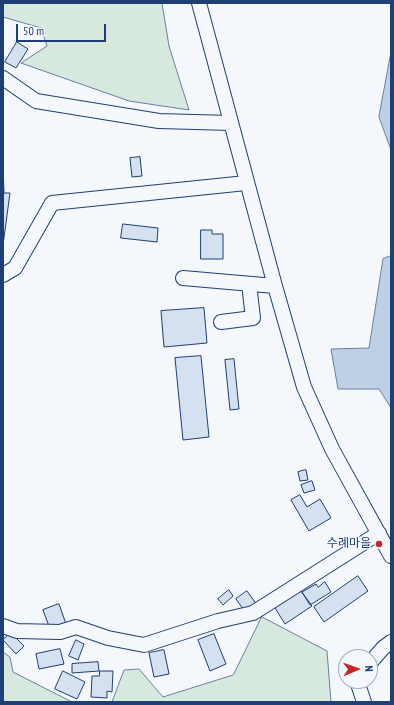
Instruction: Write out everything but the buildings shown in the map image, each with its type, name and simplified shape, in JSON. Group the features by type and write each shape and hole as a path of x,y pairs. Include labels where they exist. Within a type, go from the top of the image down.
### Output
{"street":[{"path":"199,3 246,183 304,387 332,449 391,556"},
{"path":"3,78 36,102 159,121 230,123"},
{"path":"3,275 16,268 52,202 246,183"},
{"path":"182,278 275,286"},
{"path":"221,322 253,318 249,284"},
{"path":"3,626 17,631 60,632 76,627 108,638 144,644 253,613 379,533"},
{"path":"378,653 382,648 391,642"},
{"path":"360,689 364,702"}],"shaded area":[{"path":"3,3 162,3 169,46 189,110 129,101 21,63 47,46 41,28 3,17"},
{"path":"262,617 327,651 331,702 112,702 124,670 139,669 163,697 233,675"},
{"path":"3,652 10,657 13,672 72,702 3,702"}],"water":[{"path":"391,52 391,150 379,117"},
{"path":"391,256 391,408 379,389 338,389 331,349 369,348 383,259"}],"place":[{"name":"수례마을","path":"379,544"}]}
